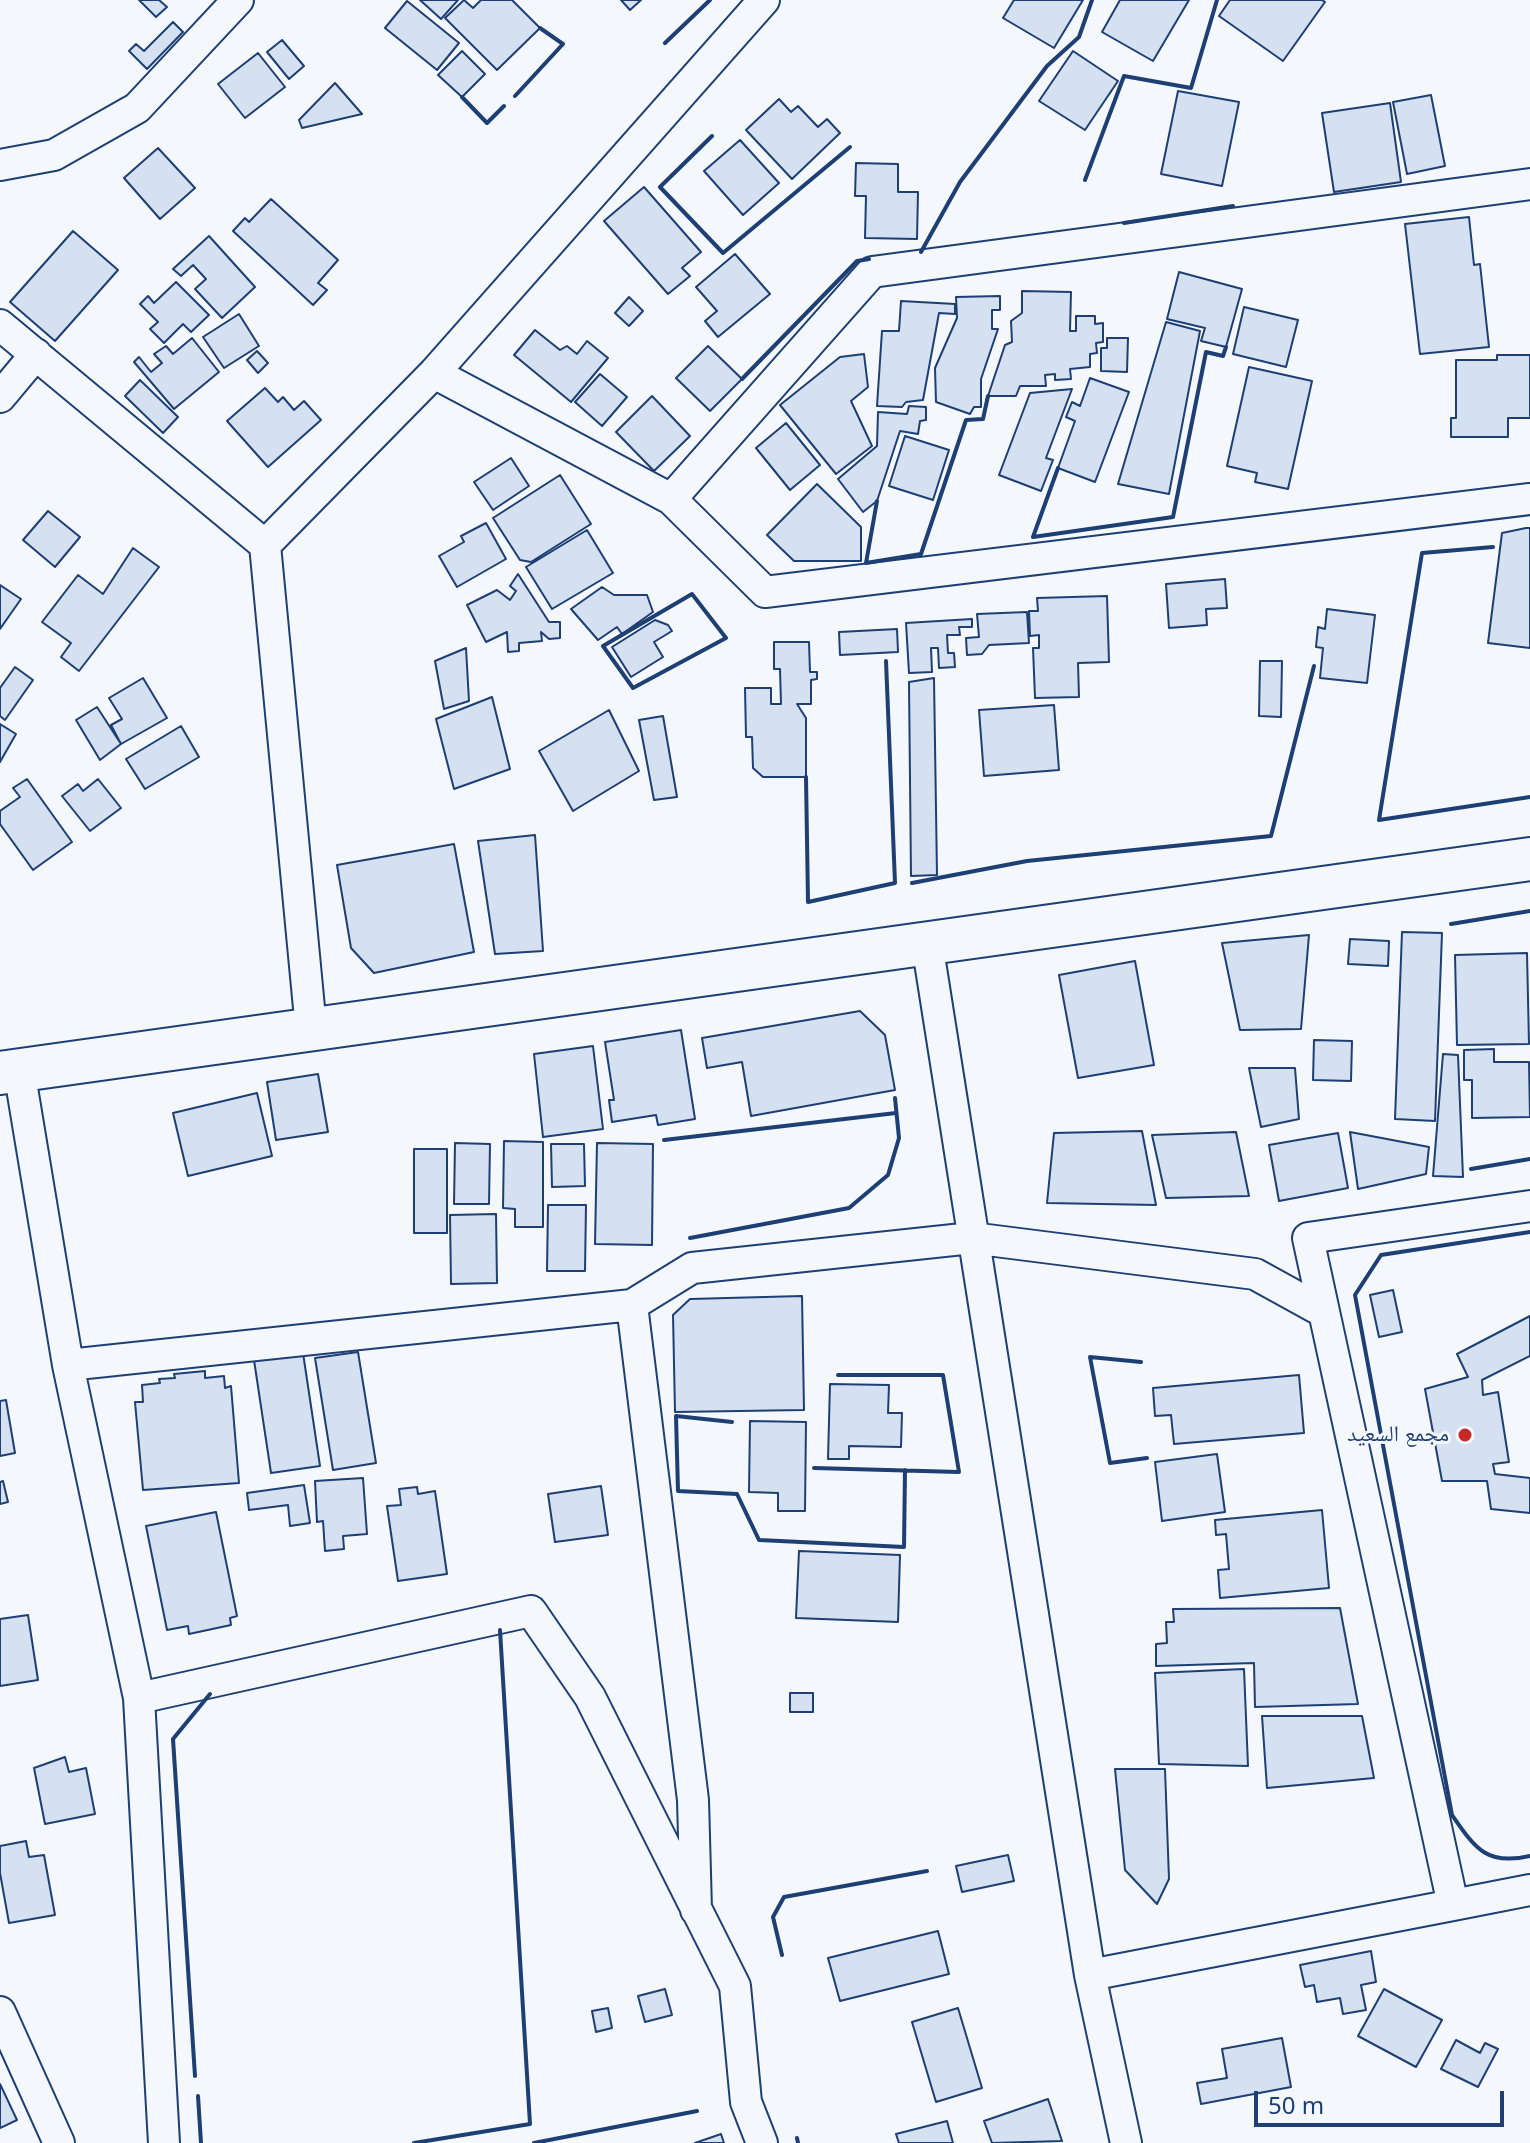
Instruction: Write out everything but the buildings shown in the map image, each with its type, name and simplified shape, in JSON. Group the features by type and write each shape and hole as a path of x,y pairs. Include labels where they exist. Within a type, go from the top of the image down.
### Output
{"street":[{"path":"0,165 54,155 137,108 238,0"},
{"path":"265,545 434,373 764,0"},
{"path":"671,499 872,272 1530,184"},
{"path":"0,325 265,545 311,1029"},
{"path":"0,397 36,354"},
{"path":"434,373 671,499 765,592 1530,499"},
{"path":"164,2143 139,1698 10,1072 1530,859"},
{"path":"927,943 1090,1975 1126,2143"},
{"path":"1453,1905 1308,1238 1530,1206"},
{"path":"68,1365 632,1305 692,1268 972,1238 1255,1274 1324,1312"},
{"path":"632,1305 693,1800 696,1910"},
{"path":"139,1698 531,1611 590,1697 735,1986 746,2102 762,2143"},
{"path":"1090,1975 1530,1890"},
{"path":"0,2012 59,2143"}],"wall":[{"path":"665,43 710,0"},
{"path":"921,252 960,182 1047,66 1079,37 1092,0"},
{"path":"1085,180 1124,76 1191,88 1217,0"},
{"path":"515,96 563,44 540,28"},
{"path":"462,97 487,123 504,106"},
{"path":"712,136 660,187 723,253 850,147"},
{"path":"1124,223 1233,206"},
{"path":"742,379 857,261 869,259"},
{"path":"1058,468 1033,537 1173,517 1206,352 1223,356 1226,347"},
{"path":"877,501 866,563 921,554 966,420 983,419 988,396"},
{"path":"1493,547 1422,553 1379,820 1530,797"},
{"path":"692,594 726,638 633,688 603,646 692,594"},
{"path":"806,777 808,902 895,883 886,661"},
{"path":"912,883 1027,861 1271,836 1314,666"},
{"path":"1451,924 1530,911"},
{"path":"690,1238 849,1208 888,1175 899,1138 895,1098"},
{"path":"664,1140 896,1113"},
{"path":"1471,1169 1530,1159"},
{"path":"1530,1232 1381,1255 1355,1295 1452,1815 1483,1852 1502,1858 1530,1856"},
{"path":"1141,1362 1090,1357 1110,1463 1147,1458"},
{"path":"814,1468 959,1472 943,1375 838,1375"},
{"path":"732,1422 676,1416 678,1491 737,1494 759,1540 904,1547 905,1470"},
{"path":"414,2143 530,2124 500,1630"},
{"path":"195,2076 173,1739 210,1694"},
{"path":"782,1955 773,1917 784,1897 927,1871"},
{"path":"198,2096 201,2143"},
{"path":"534,2143 697,2111"},
{"path":"797,2138 798,2143"}],"place":[{"name":"مجمع السعيد","path":"1465,1435"}]}
